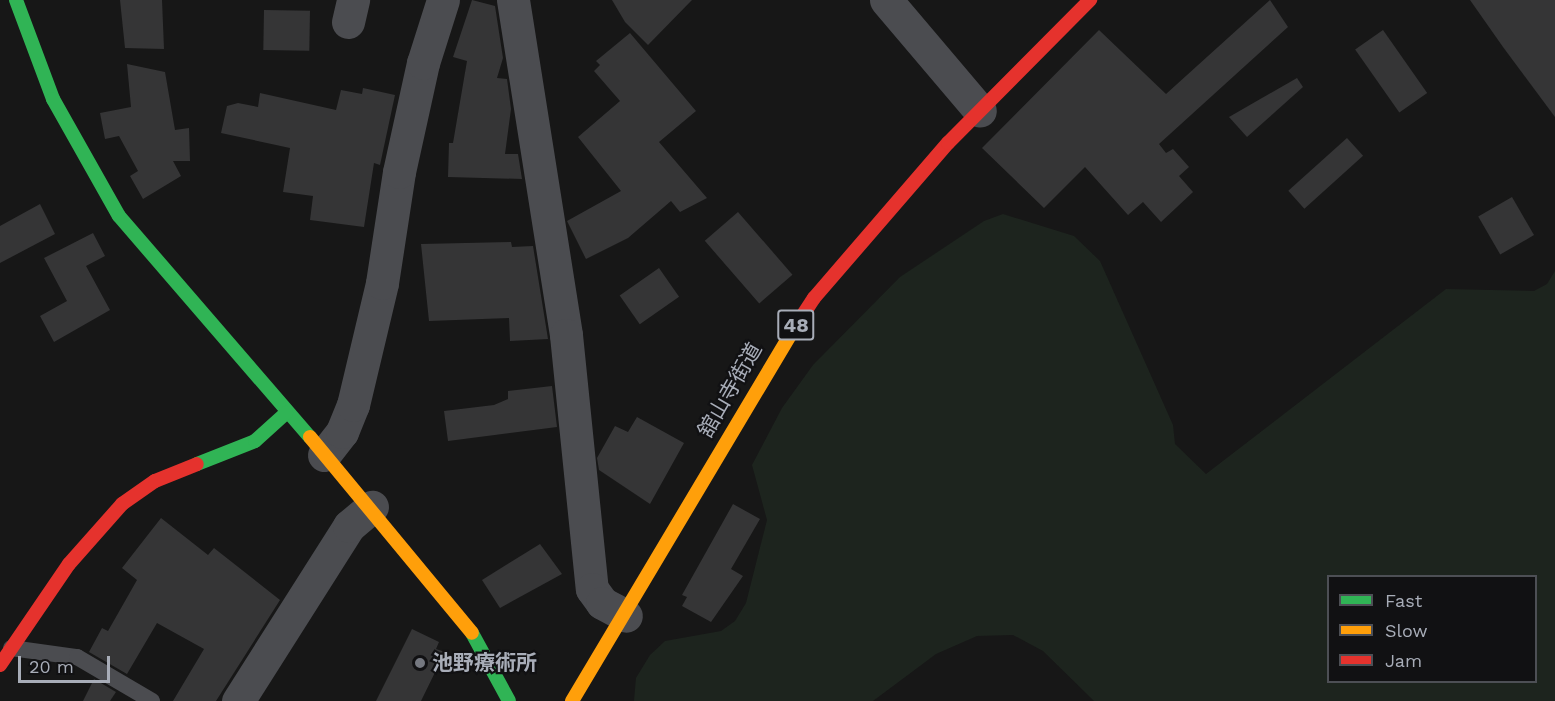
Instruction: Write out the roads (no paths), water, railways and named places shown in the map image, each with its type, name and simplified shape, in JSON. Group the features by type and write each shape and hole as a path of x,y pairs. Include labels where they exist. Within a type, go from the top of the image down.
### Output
{"street":[{"path":"16,0 53,99 119,216 286,413 372,507 472,633 509,701"},
{"path":"324,454 342,432 353,405 382,283 399,172 423,63 443,0"},
{"path":"513,0 566,335 592,589 602,603 626,616"},
{"path":"886,0 980,111"},
{"name":"舘山寺街道","path":"572,701 626,616 750,396 814,298 903,192 1090,0"},
{"path":"3,661 69,564 137,491 255,441 286,413"},
{"path":"238,701 350,526 372,507"}],"lane":[{"path":"3,661 77,657 152,701"}],"place":[{"name":"池野療術所","path":"420,663"}]}
